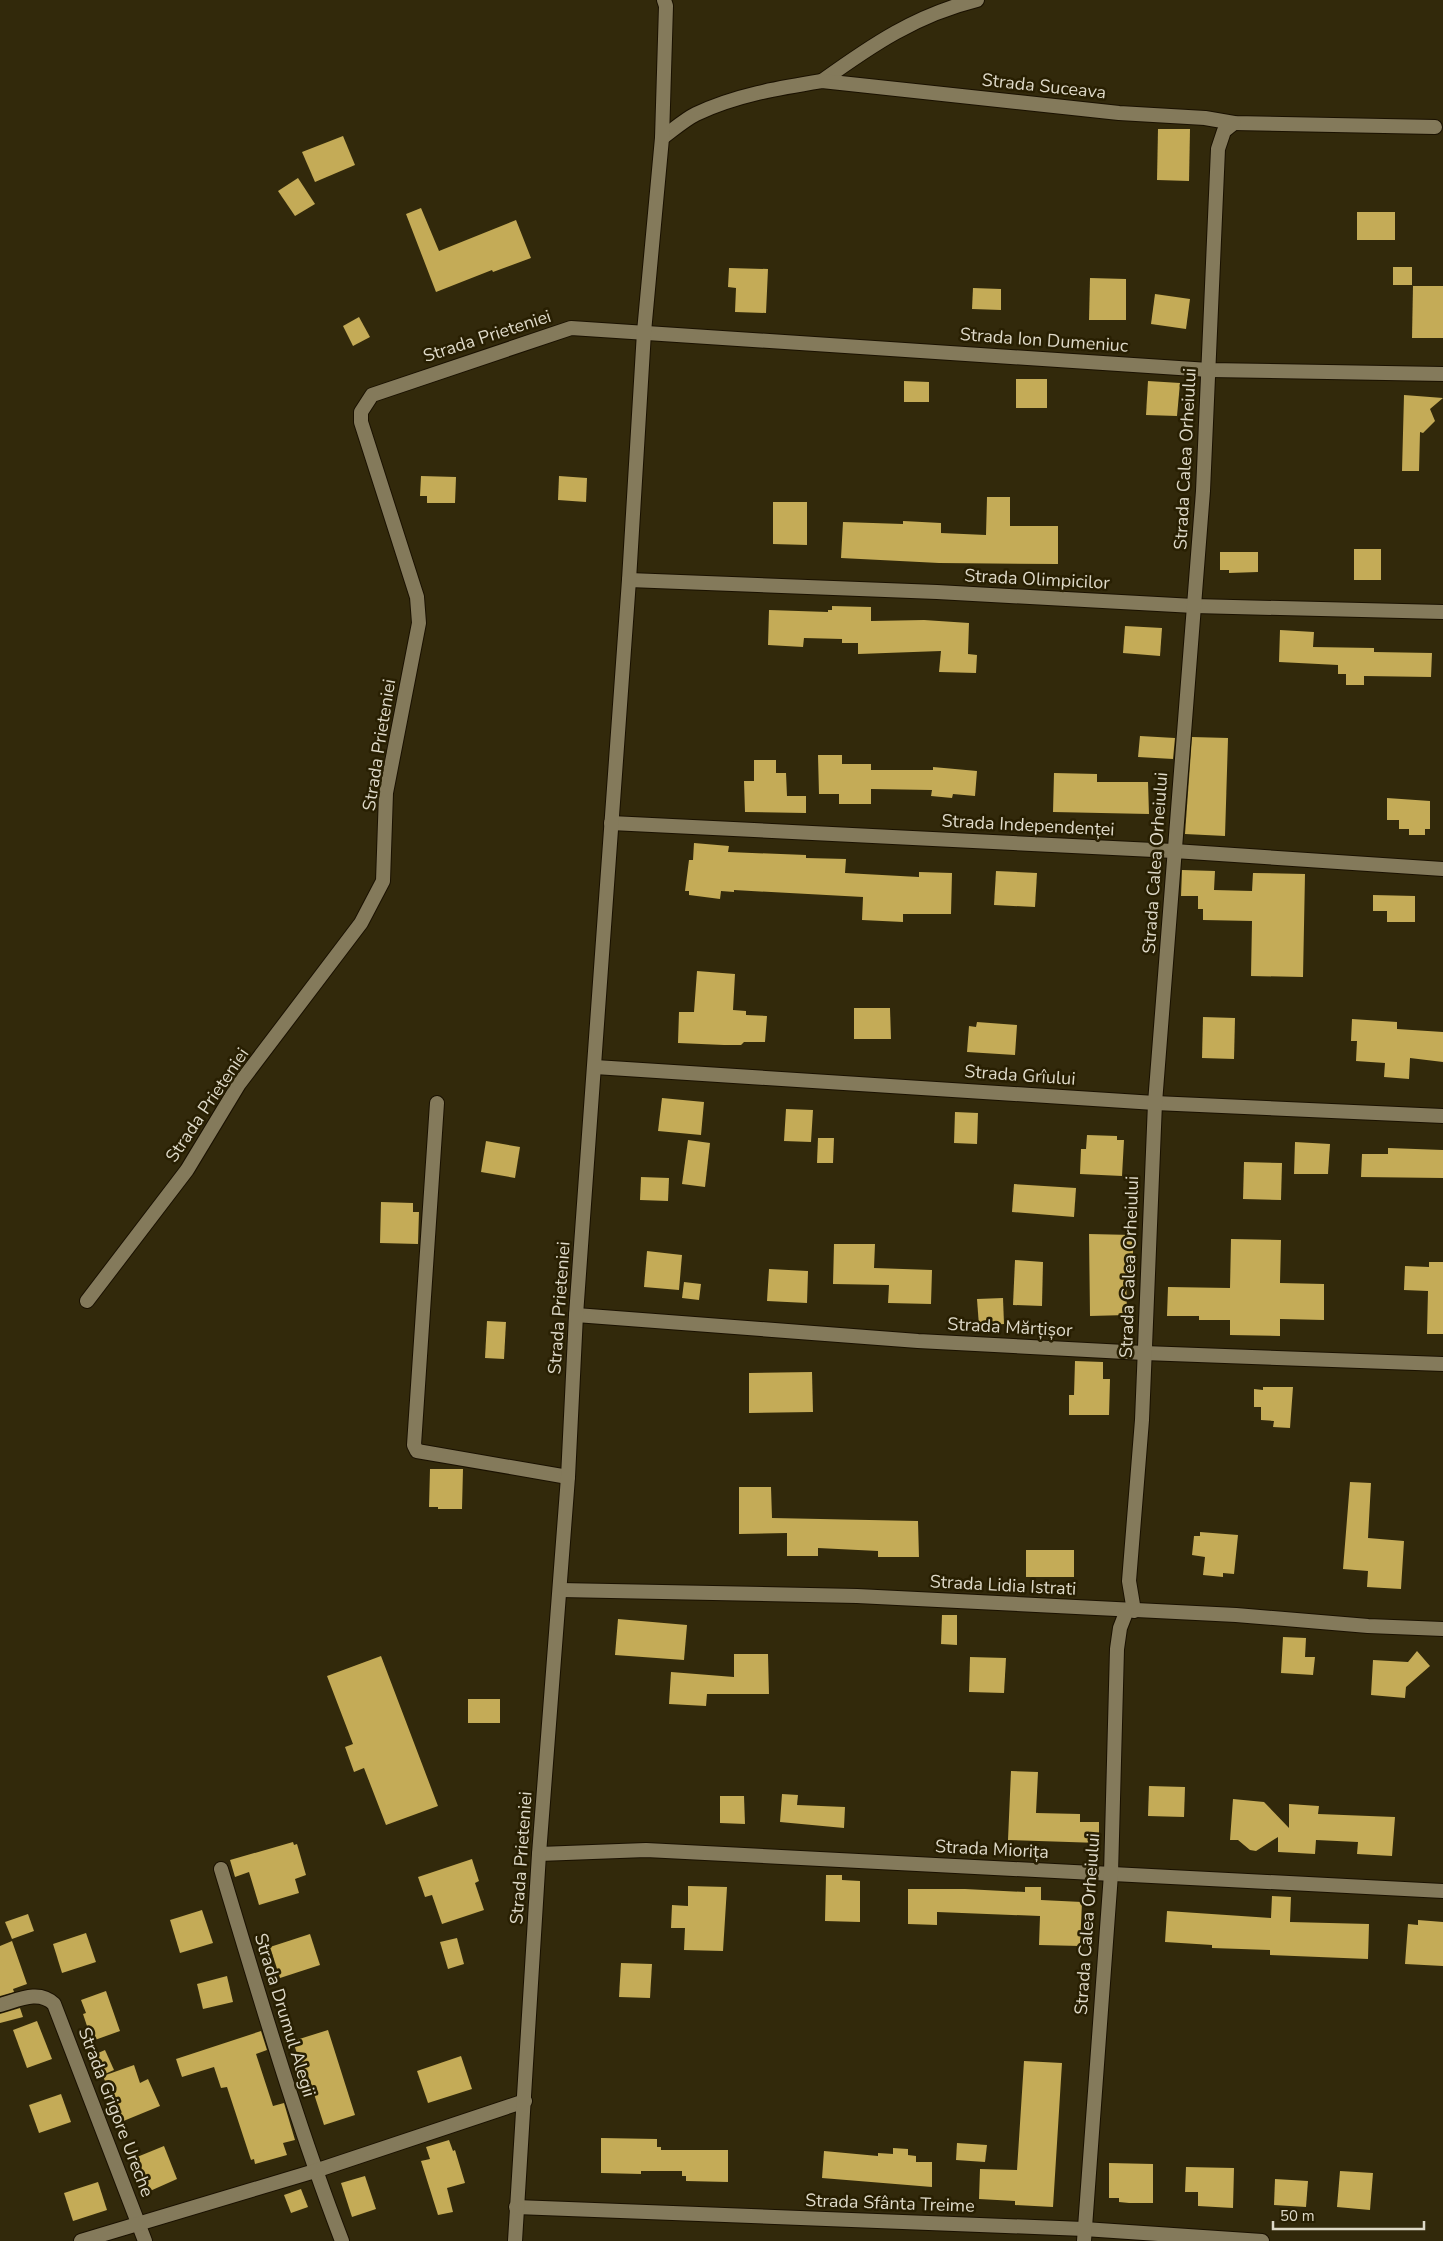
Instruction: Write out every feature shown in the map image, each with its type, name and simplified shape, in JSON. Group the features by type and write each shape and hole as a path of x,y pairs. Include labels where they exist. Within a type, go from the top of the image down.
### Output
{"street":[{"name":"Strada Prieteniei","path":"515,2241 539,1854 568,1477 576,1315 629,580 644,332 662,138 666,6 664,0"},
{"path":"822,81 871,46 911,22 950,6 977,0"},
{"name":"Strada Suceava","path":"662,138 695,115 730,100 781,87 822,81 1119,113 1205,118 1234,123 1435,127"},
{"name":"Strada Calea Orheiului","path":"1084,2235 1111,1874 1117,1649 1120,1628 1130,1611 1129,1581 1142,1420 1155,1103 1203,491 1218,149 1224,131 1234,123"},
{"name":"Strada Prieteniei","path":"87,1301 187,1170 239,1084 362,924 384,881 386,793 419,624 417,597 361,422 361,412 364,404 372,395 571,328 644,332"},
{"name":"Strada Ion Dumeniuc","path":"644,332 1209,370 1443,374"},
{"name":"Strada Olimpicilor","path":"629,580 936,592 1194,606 1443,612"},
{"name":"Strada Independenței","path":"611,823 1174,851 1443,869"},
{"name":"Strada Grîului","path":"595,1067 1155,1103 1443,1116"},
{"path":"437,1103 414,1445 417,1451 568,1477"},
{"name":"Strada Mărțișor","path":"576,1315 918,1341 1144,1353 1443,1364"},
{"name":"Strada Lidia Istrati","path":"560,1590 857,1596 1236,1615 1368,1626 1443,1629"},
{"name":"Strada Miorița","path":"539,1854 646,1850 1443,1891"},
{"name":"Strada Drumul Alegii","path":"221,1869 315,2171 342,2241"},
{"name":"Strada Grigore Ureche","path":"0,2005 41,1995 48,1998 57,2009 145,2241"},
{"path":"81,2241 315,2171 525,2101"},
{"name":"Strada Sfânta Treime","path":"516,2207 1084,2235 1262,2241"}],"building":[{"path":"1158,129 1190,129 1189,181 1157,180"},
{"path":"343,136 355,165 315,182 302,152"},
{"path":"298,178 315,204 295,216 278,191"},
{"path":"421,208 439,251 516,220 531,258 493,272 492,270 436,292 406,214"},
{"path":"1357,212 1395,212 1395,240 1357,240"},
{"path":"1393,267 1412,267 1412,285 1393,285"},
{"path":"729,268 768,269 766,313 735,312 736,288 728,287"},
{"path":"1090,278 1126,279 1126,320 1089,320"},
{"path":"1413,286 1443,286 1443,338 1412,338"},
{"path":"973,288 1001,289 1001,310 972,309"},
{"path":"1155,294 1190,299 1186,329 1151,324"},
{"path":"359,317 370,337 353,346 343,326"},
{"path":"1016,379 1047,379 1047,408 1016,408"},
{"path":"904,381 929,382 929,402 904,402"},
{"path":"1148,381 1180,383 1177,416 1146,415"},
{"path":"1404,395 1443,398 1430,409 1435,421 1423,433 1420,432 1419,471 1402,471"},
{"path":"421,476 456,477 455,503 427,503 427,496 420,496"},
{"path":"559,476 587,478 586,502 558,500"},
{"path":"987,497 1010,497 1010,526 1058,526 1058,564 939,563 841,558 843,522 903,524 903,521 941,523 941,533 986,535"},
{"path":"773,502 807,502 807,545 773,544"},
{"path":"1354,549 1381,549 1381,580 1354,580"},
{"path":"1220,552 1258,552 1258,572 1229,573 1229,570 1220,570"},
{"path":"832,606 871,607 871,621 924,620 969,623 968,654 977,655 976,673 939,672 941,651 858,654 858,643 842,643 842,639 804,638 803,647 768,645 769,610 828,612 828,610 832,610"},
{"path":"1125,626 1162,628 1160,656 1123,653"},
{"path":"1280,630 1314,632 1313,647 1374,648 1374,652 1432,653 1431,677 1364,676 1364,685 1346,685 1346,674 1338,674 1338,665 1279,662"},
{"path":"1140,736 1175,738 1173,759 1138,757"},
{"path":"1192,737 1228,738 1225,836 1185,834"},
{"path":"818,755 842,755 842,764 871,764 871,770 933,770 933,767 977,771 975,796 953,794 952,798 931,796 932,790 871,789 871,804 839,804 839,794 819,794"},
{"path":"754,760 776,760 776,773 786,773 787,796 806,796 806,813 745,812 744,781 754,781"},
{"path":"1054,773 1097,774 1097,782 1148,782 1149,814 1053,812"},
{"path":"1387,798 1430,801 1430,829 1425,829 1425,835 1409,835 1409,829 1399,829 1399,820 1387,820"},
{"path":"694,843 729,846 728,852 806,855 806,858 846,859 845,873 919,877 919,872 952,873 951,914 903,914 903,922 862,920 863,897 734,890 734,892 721,891 720,899 689,895 689,891 685,891 689,860 693,860"},
{"path":"1182,870 1215,871 1214,890 1252,891 1253,873 1305,874 1303,977 1251,976 1252,921 1203,920 1203,909 1198,909 1198,896 1181,896"},
{"path":"996,871 1037,873 1035,907 994,905"},
{"path":"1373,895 1415,896 1415,922 1387,922 1387,911 1373,911"},
{"path":"697,971 735,974 733,1010 746,1011 746,1015 767,1016 765,1042 744,1042 741,1045 678,1043 679,1012 694,1012"},
{"path":"854,1008 890,1008 891,1039 854,1039"},
{"path":"1203,1017 1235,1018 1234,1059 1202,1058"},
{"path":"1352,1019 1397,1022 1397,1029 1443,1032 1443,1062 1410,1058 1409,1079 1384,1077 1385,1063 1356,1061 1357,1041 1351,1041"},
{"path":"977,1022 1017,1025 1015,1055 967,1052 969,1026 976,1027"},
{"path":"662,1098 704,1102 701,1135 658,1131"},
{"path":"786,1109 813,1110 811,1142 784,1141"},
{"path":"955,1112 978,1113 977,1144 954,1143"},
{"path":"1087,1135 1117,1136 1117,1140 1124,1140 1122,1176 1080,1174 1081,1149 1086,1149"},
{"path":"818,1138 834,1138 833,1163 817,1163"},
{"path":"688,1140 710,1143 705,1187 682,1184"},
{"path":"486,1141 520,1147 515,1178 481,1172"},
{"path":"1295,1142 1330,1144 1328,1174 1294,1174"},
{"path":"1388,1148 1443,1150 1443,1178 1361,1177 1362,1154 1388,1154"},
{"path":"1244,1162 1282,1163 1281,1200 1243,1199"},
{"path":"641,1177 669,1178 668,1201 640,1200"},
{"path":"1014,1184 1076,1188 1074,1217 1012,1212"},
{"path":"381,1202 413,1203 413,1212 419,1212 418,1244 380,1243"},
{"path":"1089,1234 1133,1235 1133,1266 1126,1266 1127,1315 1090,1316"},
{"path":"1231,1239 1281,1240 1280,1283 1324,1284 1324,1320 1280,1319 1280,1336 1230,1335 1230,1320 1199,1320 1199,1316 1167,1316 1168,1287 1230,1288"},
{"path":"834,1244 875,1244 874,1268 932,1270 931,1304 888,1303 889,1285 833,1284"},
{"path":"647,1251 682,1255 679,1290 644,1287"},
{"path":"1015,1260 1043,1262 1042,1306 1013,1305"},
{"path":"1429,1262 1443,1262 1443,1334 1427,1334 1428,1291 1404,1290 1405,1266 1429,1267"},
{"path":"769,1269 808,1271 807,1303 767,1301"},
{"path":"684,1282 701,1284 699,1300 682,1298"},
{"path":"1003,1298 1004,1324 979,1326 977,1299"},
{"path":"487,1321 506,1322 504,1359 485,1358"},
{"path":"1075,1361 1103,1362 1103,1379 1110,1379 1109,1415 1069,1415 1069,1395 1074,1395"},
{"path":"812,1372 813,1412 749,1413 749,1373"},
{"path":"1263,1387 1293,1387 1290,1428 1273,1427 1274,1421 1261,1420 1261,1407 1254,1407 1254,1389 1263,1390"},
{"path":"430,1469 463,1469 462,1509 429,1507"},
{"path":"1350,1482 1371,1483 1368,1538 1404,1541 1401,1589 1367,1587 1368,1571 1343,1569"},
{"path":"739,1487 771,1487 772,1518 918,1521 919,1557 878,1557 878,1551 818,1548 818,1556 787,1556 787,1533 739,1534"},
{"path":"1200,1532 1238,1535 1234,1574 1223,1573 1223,1577 1203,1575 1205,1557 1192,1555 1194,1536 1200,1536"},
{"path":"1026,1550 1074,1550 1074,1577 1026,1577"},
{"path":"942,1615 957,1615 957,1645 941,1644"},
{"path":"618,1619 687,1625 684,1660 615,1655"},
{"path":"1283,1637 1306,1638 1305,1657 1315,1657 1313,1675 1281,1673"},
{"path":"1417,1651 1430,1666 1406,1687 1405,1698 1371,1695 1373,1660 1408,1662"},
{"path":"734,1654 768,1654 769,1694 707,1694 706,1706 669,1704 671,1672 734,1677"},
{"path":"381,1656 438,1806 386,1825 364,1768 354,1772 345,1747 353,1744 327,1676"},
{"path":"970,1657 1006,1658 1004,1693 969,1692"},
{"path":"468,1699 500,1699 500,1723 468,1723"},
{"path":"1011,1771 1038,1772 1036,1813 1080,1814 1080,1822 1099,1822 1099,1843 1008,1840"},
{"path":"1149,1786 1185,1787 1184,1817 1148,1816"},
{"path":"782,1794 798,1795 797,1805 845,1807 844,1828 780,1822"},
{"path":"720,1796 744,1796 745,1824 720,1823"},
{"path":"1233,1799 1264,1802 1289,1828 1289,1804 1319,1806 1318,1814 1395,1817 1392,1856 1357,1854 1358,1842 1316,1840 1315,1854 1278,1852 1278,1837 1256,1851 1250,1850 1238,1840 1230,1840"},
{"path":"293,1842 294,1845 297,1844 306,1875 295,1879 299,1893 259,1905 249,1872 235,1877 230,1860"},
{"path":"472,1859 479,1881 475,1883 484,1910 442,1924 432,1895 425,1897 418,1877"},
{"path":"826,1875 842,1875 842,1880 860,1881 860,1922 825,1921"},
{"path":"688,1886 727,1887 723,1951 684,1950 685,1928 671,1928 672,1905 688,1906"},
{"path":"1025,1887 1041,1887 1041,1900 1082,1902 1080,1946 1039,1945 1040,1916 937,1912 937,1925 908,1924 908,1889 1025,1892"},
{"path":"1272,1896 1291,1897 1290,1922 1369,1924 1368,1959 1270,1955 1270,1950 1212,1948 1212,1945 1165,1942 1167,1911 1271,1918"},
{"path":"202,1910 213,1943 180,1953 170,1920"},
{"path":"28,1914 34,1931 12,1939 5,1922"},
{"path":"1418,1920 1443,1922 1443,1966 1405,1964 1408,1924 1418,1925"},
{"path":"86,1933 96,1962 62,1973 53,1944"},
{"path":"310,1934 320,1965 280,1978 270,1947"},
{"path":"457,1938 464,1964 448,1969 440,1942"},
{"path":"12,1941 27,1984 13,1989 14,1992 0,1996 0,1946"},
{"path":"621,1963 652,1964 650,1998 619,1997"},
{"path":"227,1976 233,2002 203,2009 197,1984"},
{"path":"106,1991 120,2031 92,2041 83,2014 86,2013 81,2000"},
{"path":"20,2008 23,2017 0,2023 0,2014"},
{"path":"37,2021 52,2059 27,2068 13,2030"},
{"path":"328,2030 355,2115 324,2125 307,2072 303,2073 293,2041"},
{"path":"261,2031 267,2050 256,2054 273,2106 284,2103 295,2140 283,2143 287,2155 255,2164 254,2159 251,2160 227,2087 221,2088 214,2067 182,2077 176,2059"},
{"path":"105,2050 114,2070 98,2077 89,2057"},
{"path":"461,2056 472,2089 428,2103 417,2071"},
{"path":"1024,2061 1062,2063 1053,2207 1015,2205 1015,2201 979,2199 980,2169 1017,2170"},
{"path":"134,2065 140,2083 148,2079 160,2106 121,2122 103,2076"},
{"path":"61,2094 71,2122 39,2133 29,2105"},
{"path":"601,2138 657,2139 657,2147 661,2147 661,2150 728,2150 728,2182 686,2181 686,2176 682,2176 682,2171 641,2171 641,2174 601,2173"},
{"path":"449,2140 453,2151 455,2150 465,2183 447,2188 453,2212 438,2215 421,2161 430,2159 426,2147"},
{"path":"957,2143 987,2145 985,2162 956,2160"},
{"path":"164,2146 177,2179 150,2191 137,2157"},
{"path":"893,2148 908,2149 908,2155 916,2156 916,2162 932,2162 932,2187 822,2178 824,2151 878,2156 878,2153 893,2154"},
{"path":"1109,2163 1153,2164 1153,2203 1119,2202 1119,2198 1109,2198"},
{"path":"1186,2167 1234,2168 1233,2208 1198,2206 1198,2192 1185,2192"},
{"path":"1340,2171 1373,2173 1370,2210 1337,2207"},
{"path":"365,2176 376,2209 352,2217 341,2183"},
{"path":"1275,2179 1308,2181 1306,2207 1274,2205"},
{"path":"98,2182 107,2210 73,2221 64,2193"},
{"path":"301,2189 308,2207 291,2213 284,2195"}]}
